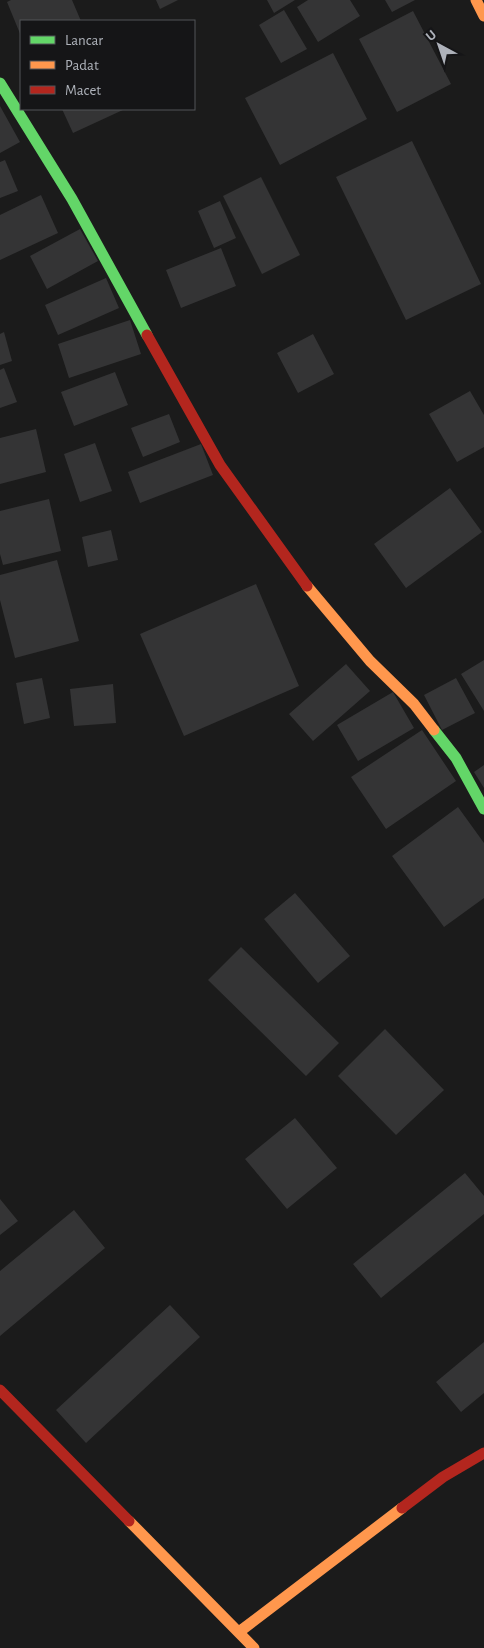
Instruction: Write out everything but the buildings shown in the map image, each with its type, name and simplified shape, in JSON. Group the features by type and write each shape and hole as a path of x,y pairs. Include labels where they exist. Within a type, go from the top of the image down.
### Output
{"main road":[{"path":"476,0 484,16"},
{"path":"0,82 72,199 220,465 303,581 370,661 414,704 456,758 484,809"},
{"path":"0,1390 254,1648"},
{"path":"240,1632 443,1477 484,1453"}],"traffic: fast":[{"path":"0,83 72,199 147,335"},
{"path":"434,730 456,758 484,809"}],"traffic: slow":[{"path":"476,0 484,16"},
{"path":"307,586 370,661 414,704 434,730"},
{"path":"239,1632 402,1508"},
{"path":"129,1521 254,1648"}],"traffic: jam":[{"path":"147,335 220,465 307,586"},
{"path":"0,1390 129,1521"},
{"path":"402,1508 443,1477 484,1453"}]}
